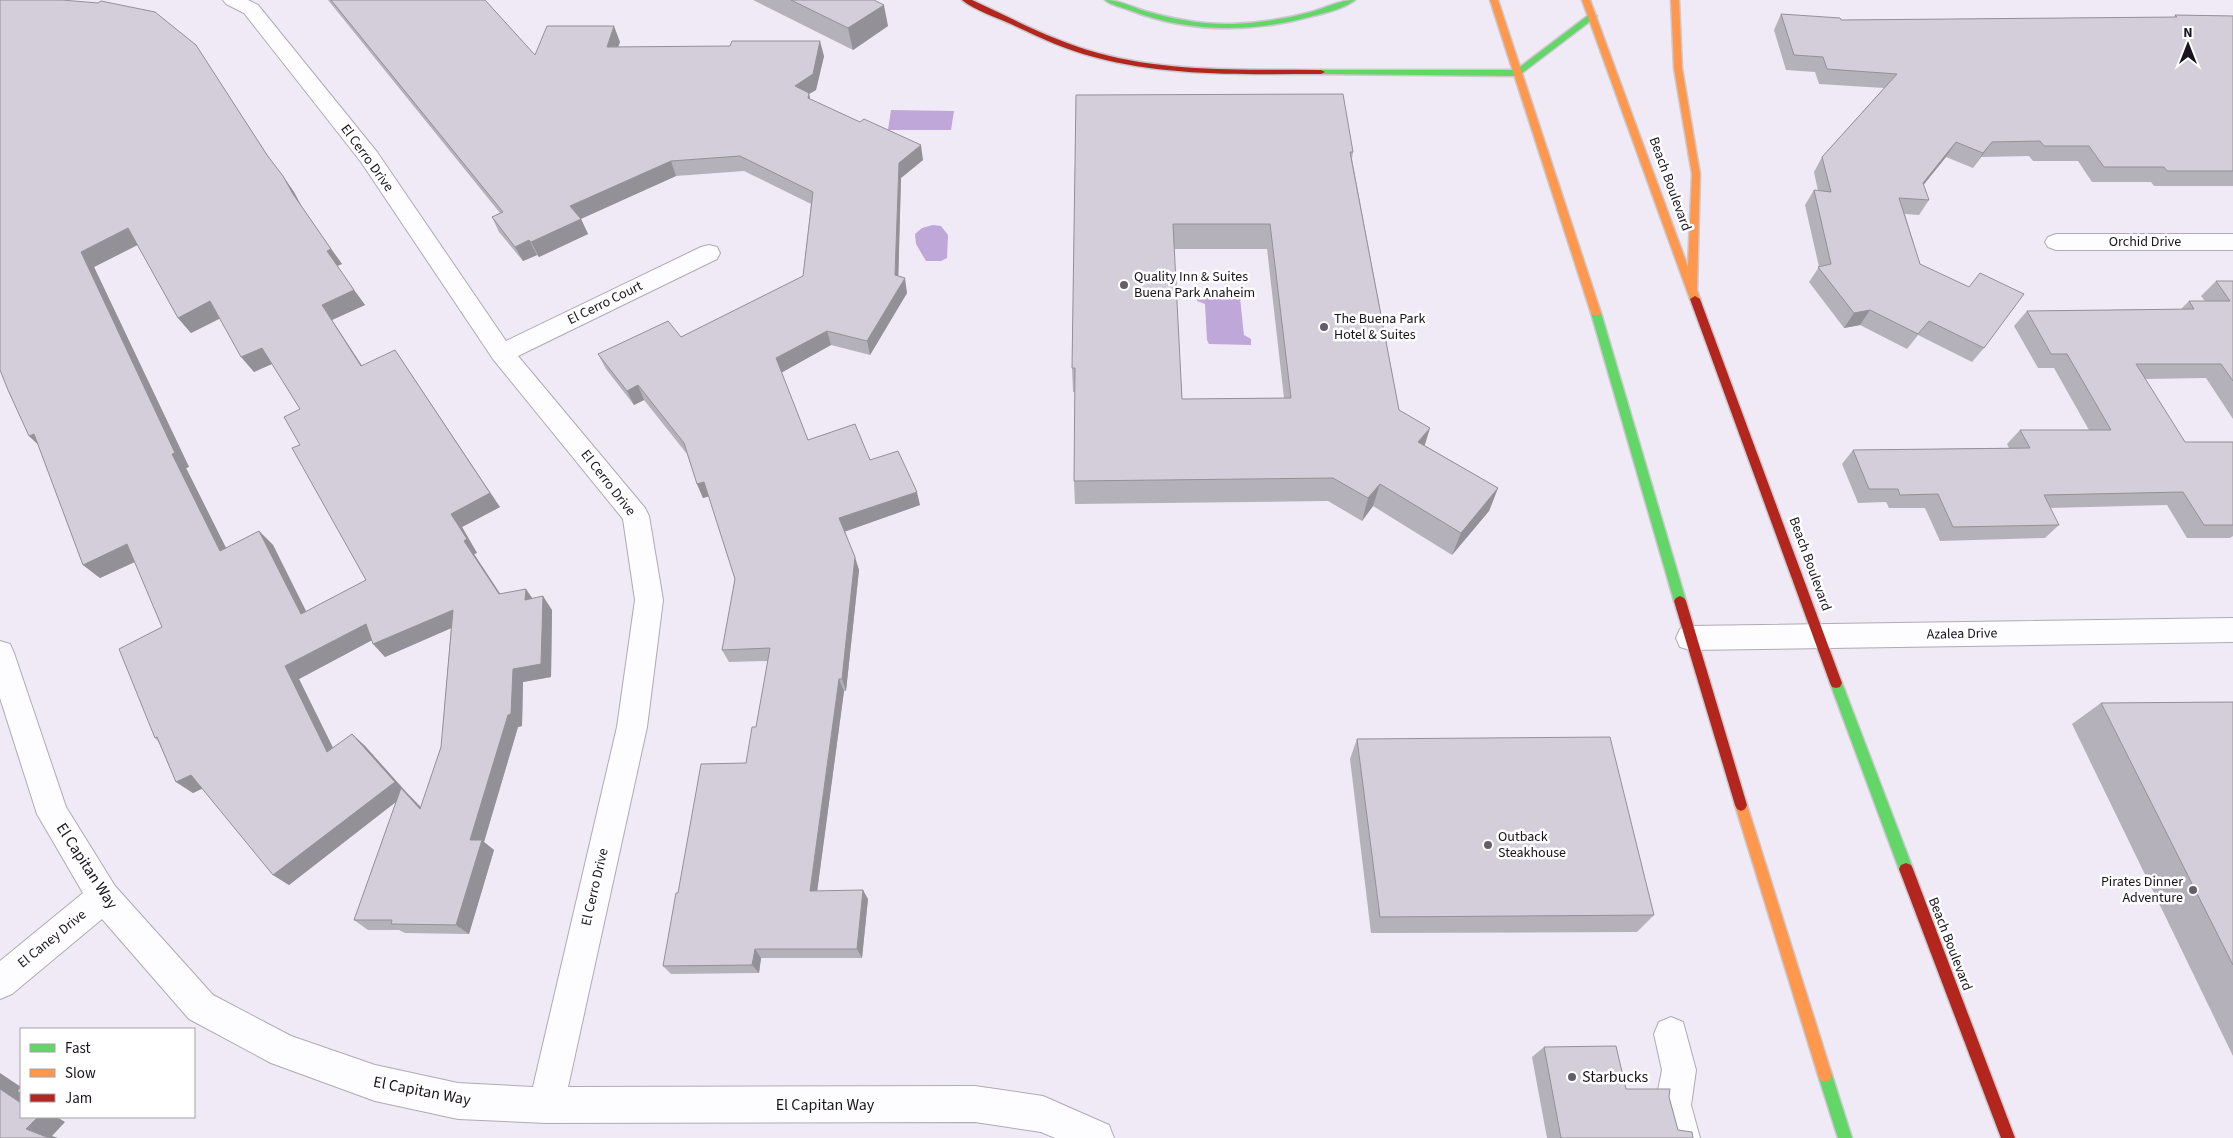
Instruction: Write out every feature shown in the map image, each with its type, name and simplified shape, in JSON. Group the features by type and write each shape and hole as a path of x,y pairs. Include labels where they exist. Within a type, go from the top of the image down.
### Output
{"main road":[{"path":"966,0 1052,40 1097,55 1148,66 1220,71 1518,73 1592,16"},
{"path":"1109,0 1141,14 1175,23 1222,27 1297,20 1334,8 1351,0"},
{"path":"1494,0 1613,365 1690,638 1810,1031 1845,1138"},
{"name":"Beach Boulevard","path":"1586,0 1820,636 1851,726 2008,1138"},
{"path":"1675,0 1678,68 1696,174 1692,290"}],"street":[{"name":"El Cerro Drive","path":"233,0 251,9 368,157 502,354 636,516 649,600 632,727 546,1105"},
{"name":"Orchid Drive","path":"2056,242 2233,242"},
{"name":"El Cerro Court","path":"502,354 709,253"},
{"name":"Azalea Drive","path":"1690,638 2233,630"},
{"name":"El Capitan Way","path":"0,653 54,814 104,897 201,1007 283,1051 376,1083 448,1099 546,1105 975,1104 1043,1114 1096,1138"},
{"name":"El Caney Drive","path":"0,982 104,897"},
{"path":"1671,1034 1679,1070 1673,1105 1682,1138"}],"shaded area":[{"path":"891,110 954,111 951,130 888,130"},
{"path":"933,225 941,226 948,235 947,258 941,261 926,261 916,244 915,234 922,228"},
{"path":"1196,294 1237,294 1240,298 1244,335 1251,339 1251,345 1209,344 1207,340 1205,304 1197,301"}],"building":[{"path":"0,0 62,0 98,3 101,1 155,12 196,45 331,249 327,251 354,290 322,305 361,366 395,350 490,493 451,514 467,539 464,541 499,594 526,589 525,600 543,596 541,664 513,669 511,714 508,715 470,840 482,840 456,925 391,924 392,920 354,920 401,788 420,809 441,747 453,610 373,644 366,624 285,666 327,752 352,734 395,782 273,875 191,775 176,782 157,737 155,738 119,649 162,627 127,544 83,565 34,434 29,436 0,370","holes":["128,228 178,318 210,301 241,357 262,348 300,409 284,417 300,445 292,448 366,580 301,614 259,531 220,551 172,454 175,453 81,252"]},
{"path":"331,0 485,0 535,55 547,26 614,26 607,47 730,46 732,41 820,41 813,74 795,86 809,93 808,98 860,122 864,119 921,145 899,163 895,275 905,278 867,341 827,331 776,358 808,440 855,424 870,460 898,451 917,492 839,518 855,557 842,679 839,679 810,891 863,890 857,949 755,949 752,965 663,966 701,764 746,763 752,727 756,727 770,648 722,650 735,579 704,482 697,484 684,443 638,385 627,391 598,354 668,321 681,337 803,276 813,192 740,156 671,161 570,206 581,219 531,242 529,240 515,247 492,217 503,212"},
{"path":"791,0 874,0 884,5 848,28"},
{"path":"1781,14 1840,18 1841,20 2177,17 2175,15 2233,16 2233,171 2167,171 2164,167 2104,167 2089,146 2044,146 2040,141 1992,142 1983,153 1956,142 1923,183 1929,200 1899,198 1920,264 1969,287 1980,273 2024,294 1984,348 1929,321 1918,334 1870,310 1854,313 1818,267 1831,264 1814,190 1831,192 1822,157 1897,74 1827,69 1823,57 1794,55"},
{"path":"1343,94 1353,152 1350,152 1399,410 1430,428 1418,442 1498,488 1461,533 1380,484 1368,498 1333,478 1074,481 1075,368 1072,368 1076,95","holes":["1173,224 1270,224 1291,398 1182,399"]},
{"path":"2216,281 2233,281 2233,381 2221,364 2136,364 2185,442 2233,442 2233,525 2204,525 2183,492 2044,495 2059,525 1953,527 1938,494 1900,495 1898,489 1869,489 1853,450 2030,448 2020,430 2111,430 2067,354 2051,354 2027,311 2194,309 2189,301 2230,301"},
{"path":"2233,702 2233,965 2101,703"},
{"name":"Outback Steakhouse","path":"1610,737 1654,915 1380,917 1357,739"},
{"name":"Starbucks","path":"1616,1046 1626,1089 1670,1089 1669,1097 1678,1130 1692,1132 1693,1138 1561,1138 1544,1047"},
{"path":"0,1089 20,1102 20,1118 37,1118 26,1129 49,1138 0,1138"}],"traffic: fast":[{"path":"1109,0 1140,12 1170,20 1230,27 1290,20 1320,12 1351,0"},
{"path":"1321,72 1518,73 1593,16"},
{"path":"1596,313 1680,601"},
{"path":"1836,683 1906,869"},
{"path":"1825,1075 1845,1138"}],"traffic: slow":[{"path":"1494,0 1596,313"},
{"path":"1586,0 1695,299"},
{"path":"1675,0 1678,68 1696,174 1692,290"},
{"path":"1741,805 1825,1075"}],"traffic: jam":[{"path":"966,0 1063,44 1096,55 1124,61 1151,66 1208,71 1321,72"},
{"path":"1695,299 1836,683"},
{"path":"1680,601 1741,805"},
{"path":"1906,869 2008,1138"}],"place":[{"name":"Quality Inn & Suites Buena Park Anaheim","path":"1124,285"},
{"name":"The Buena Park Hotel & Suites","path":"1324,327"},
{"name":"Outback Steakhouse","path":"1488,845"},
{"name":"Pirates Dinner Adventure","path":"2193,890"},
{"name":"Starbucks","path":"1572,1077"}]}
